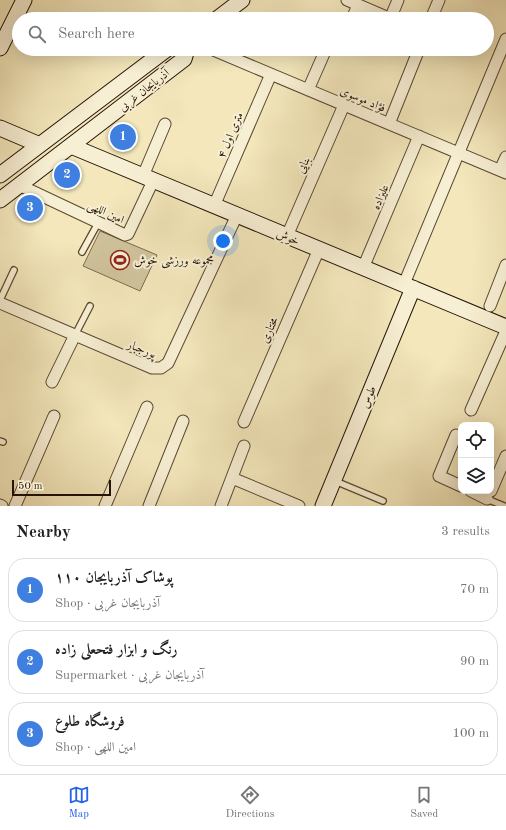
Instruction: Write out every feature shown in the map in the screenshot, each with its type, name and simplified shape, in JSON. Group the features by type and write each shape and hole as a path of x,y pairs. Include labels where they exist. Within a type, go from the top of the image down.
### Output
{"main road":[{"path":"18,12 24,0"},
{"path":"227,12 242,0"},
{"path":"0,48 12,24"},
{"name":"آذربایجان غربی","path":"0,175 158,56"},
{"name":"آذربایجان غربی","path":"0,200 184,59 185,56"},
{"path":"0,128 40,145"},
{"name":"خوش","path":"71,146 506,327"},
{"name":"طوس","path":"323,506 408,286"}],"street":[{"path":"348,0 374,12"},
{"path":"393,12 398,0"},
{"path":"434,12 439,0"},
{"path":"355,12 358,5"},
{"path":"408,286 458,153 506,39"},
{"name":"فؤاد موسوی","path":"228,56 503,172"},
{"path":"308,90 323,56"},
{"path":"389,124 416,56"},
{"name":"۴ متری اول","path":"214,206 271,74"},
{"name":"بنایی","path":"287,236 344,105"},
{"path":"148,178 165,124"},
{"name":"علیزاده","path":"364,268 420,136"},
{"path":"503,172 506,157"},
{"name":"امین اللهی","path":"19,185 123,235 127,235 148,178"},
{"name":"پورجبار","path":"0,302 152,368 157,369 165,367 237,215"},
{"name":"مختاری","path":"244,422 319,249"},
{"path":"490,306 506,265"},
{"path":"471,410 506,331"},
{"path":"52,382 75,335"},
{"path":"105,506 147,406"},
{"path":"14,506 54,416"},
{"path":"149,506 183,421"},
{"path":"456,435 438,476 458,485"},
{"path":"221,506 244,446"},
{"path":"488,497 505,459"},
{"path":"232,478 299,506"}],"lane":[{"path":"82,252 98,223"},
{"path":"0,302 14,270"},
{"path":"75,335 90,306"},
{"path":"333,480 383,501"},
{"path":"488,497 504,506"}],"shaded area":[{"name":"مجموعه ورزشی خوش","path":"100,231 157,255 140,291 83,266"}],"place":[{"name":"پوشاک آذربایجان ۱۱۰","path":"123,137"},
{"name":"رنگ و ابزار فتحعلی زاده","path":"67,175"},
{"name":"فروشگاه طلوع","path":"30,208"},
{"name":"مجموعه ورزشی خوش","path":"120,260"}]}
